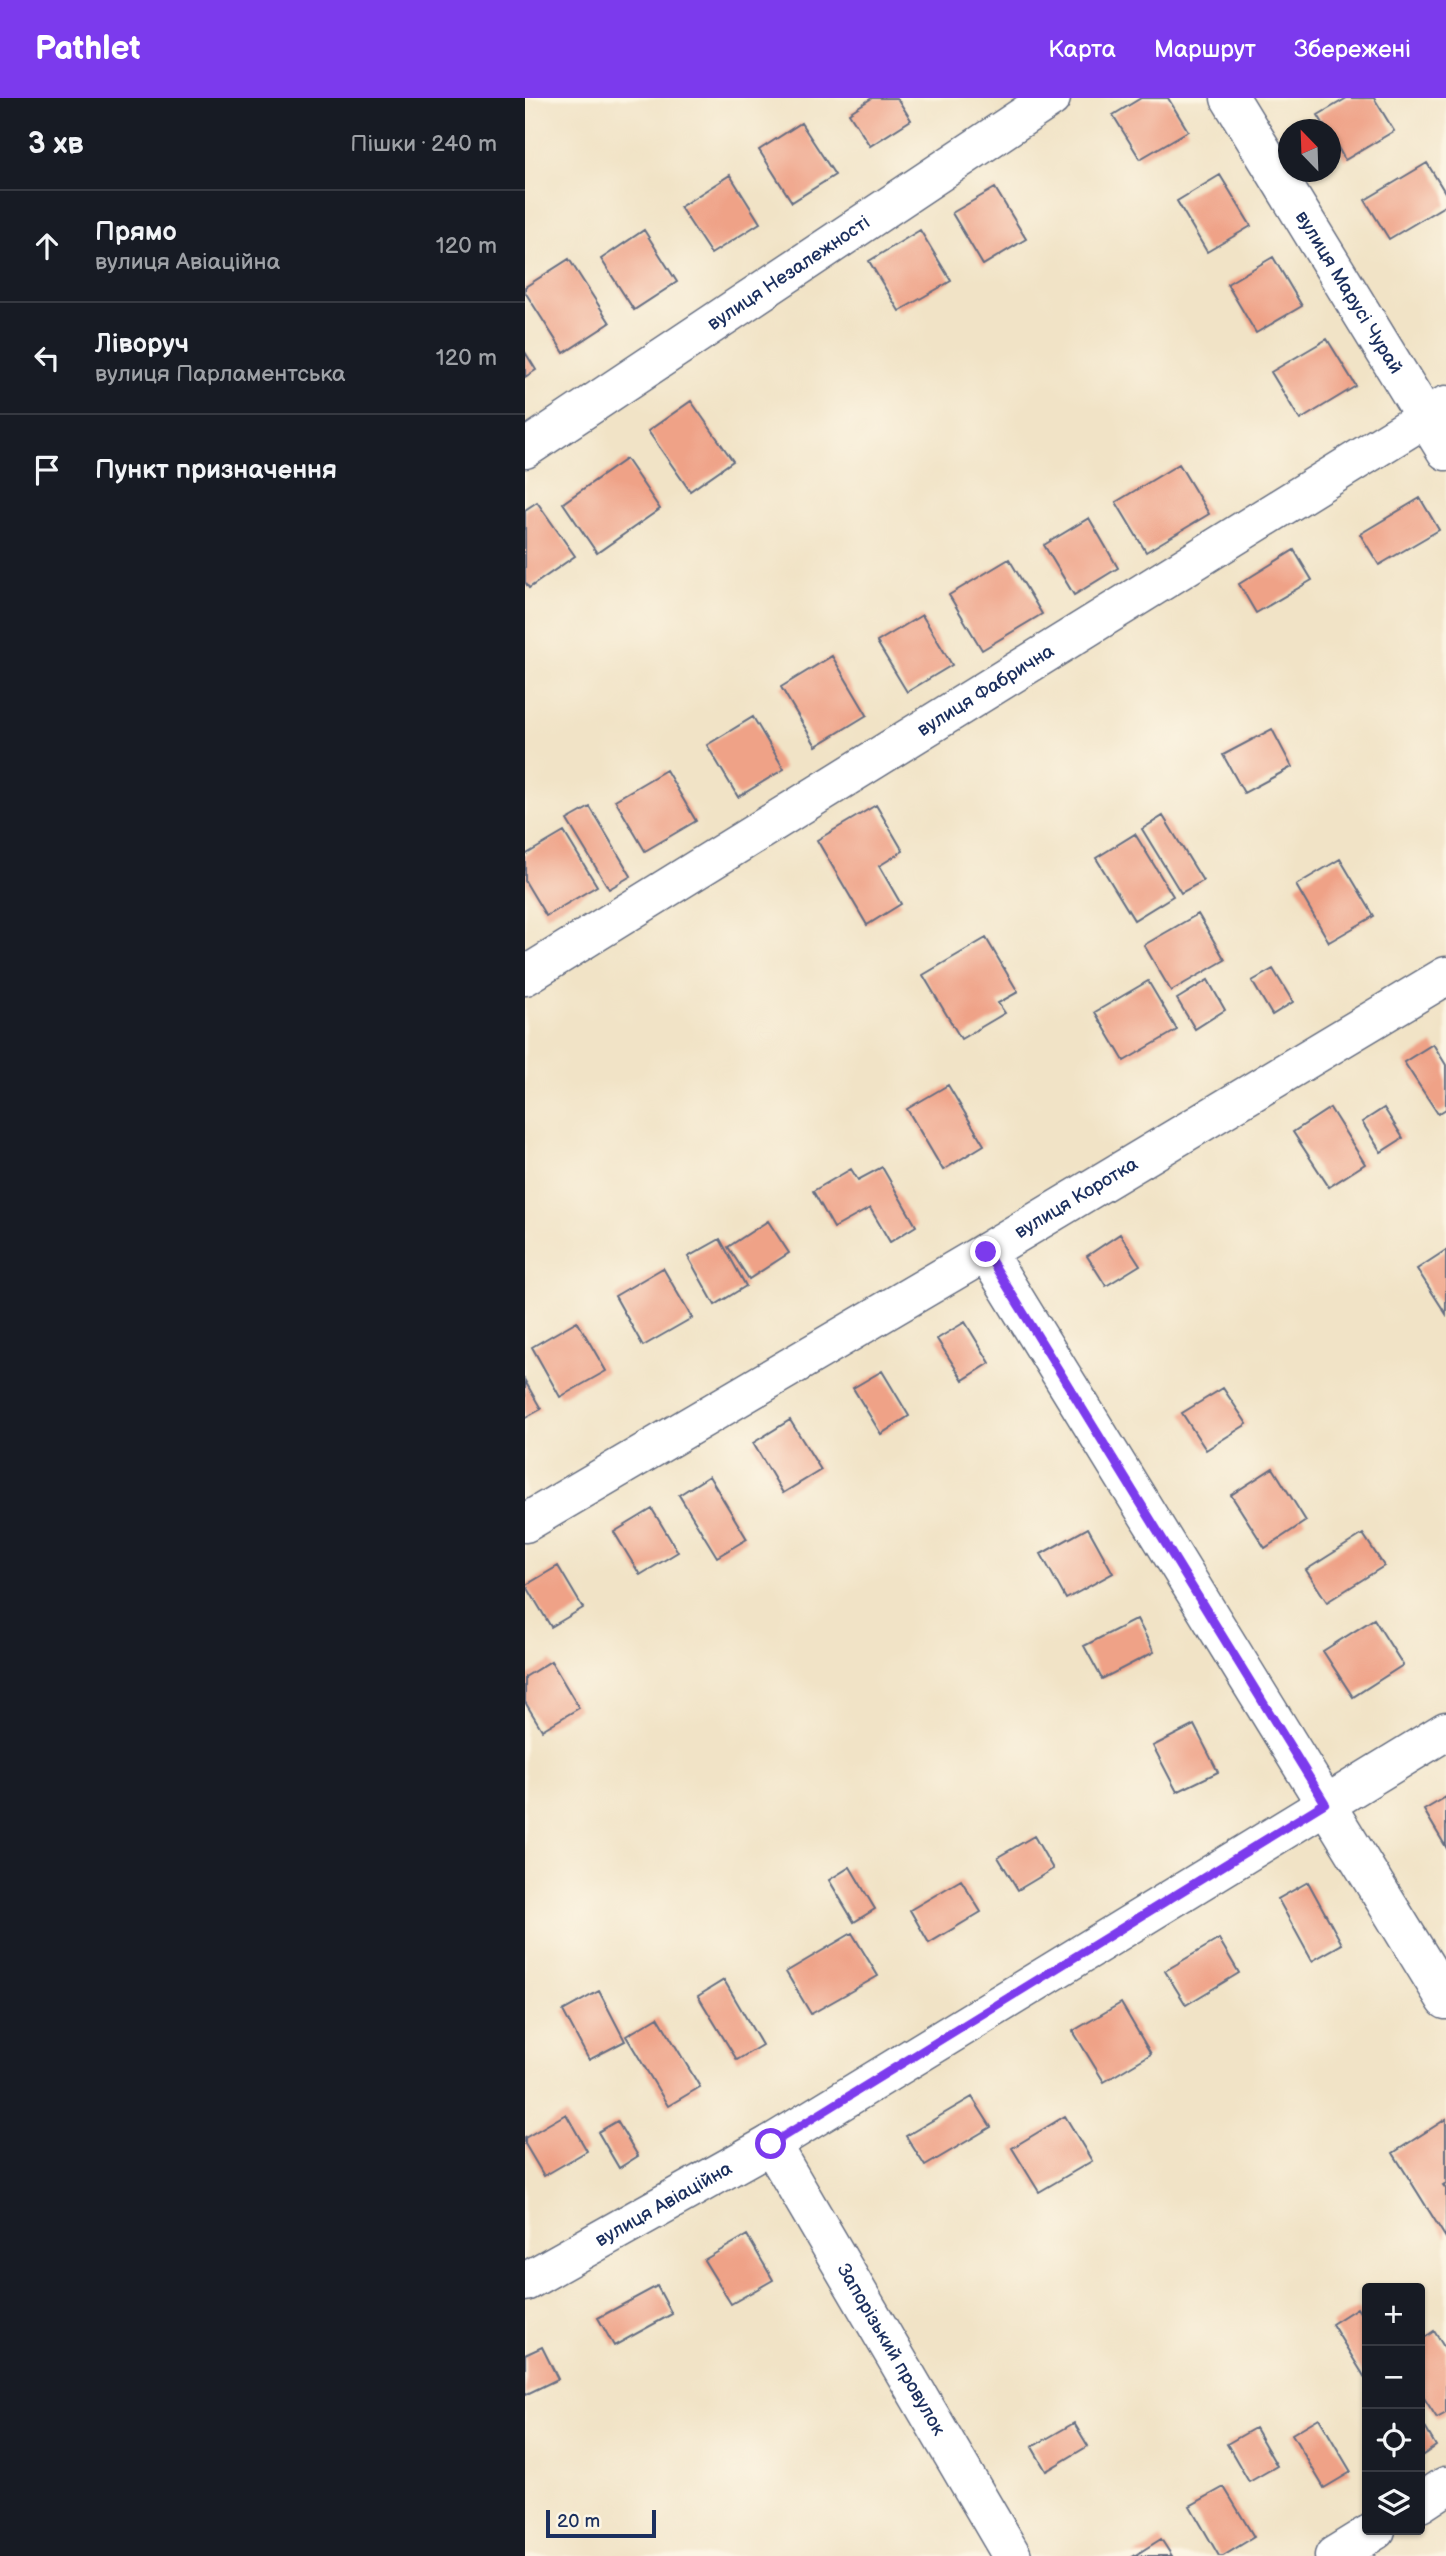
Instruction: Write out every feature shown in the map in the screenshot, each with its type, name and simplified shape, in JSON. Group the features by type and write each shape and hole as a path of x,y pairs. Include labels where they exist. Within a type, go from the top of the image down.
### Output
{"street":[{"name":"вулиця Незалежності","path":"525,449 1051,98"},
{"name":"вулиця Марусі Чурай","path":"1230,98 1436,412 1446,451"},
{"name":"вулиця Фабрична","path":"525,976 1436,412"},
{"name":"вулиця Коротка","path":"525,1523 986,1252 1446,976"},
{"path":"986,1252 1446,2000"},
{"name":"вулиця Авіаційна","path":"525,2282 771,2144 1446,1731"},
{"name":"Запорізький провулок","path":"771,2144 1012,2556"},
{"path":"1425,2499 1446,2486"},
{"path":"1334,2556 1368,2535"}],"building":[{"path":"872,98 897,98 911,120 870,146 849,113"},
{"path":"1141,98 1168,98 1188,131 1140,159 1113,115"},
{"path":"1347,98 1374,98 1394,131 1345,160 1341,153 1341,119 1320,119 1318,115"},
{"path":"801,123 835,175 792,202 759,150"},
{"path":"1427,163 1446,194 1446,205 1389,239 1365,200"},
{"path":"730,175 760,223 711,254 680,207"},
{"path":"1220,175 1251,226 1207,252 1177,201"},
{"path":"995,188 1026,239 983,265 952,213"},
{"path":"644,230 677,282 634,310 601,259"},
{"path":"920,230 951,281 899,311 869,261"},
{"path":"1273,257 1302,306 1256,333 1227,284"},
{"path":"569,259 610,323 564,353 525,292 525,287"},
{"path":"1327,339 1356,386 1300,420 1271,372"},
{"path":"525,352 536,370 525,377"},
{"path":"691,401 733,461 690,491 648,431"},
{"path":"626,459 660,509 597,553 563,503"},
{"path":"1179,464 1209,514 1146,552 1116,502"},
{"path":"1420,498 1439,530 1379,565 1360,534"},
{"path":"537,502 575,556 529,588 525,582 525,510"},
{"path":"1089,518 1118,568 1074,595 1044,545"},
{"path":"1294,550 1312,580 1256,613 1239,584"},
{"path":"1009,559 1042,614 982,650 949,595"},
{"path":"922,615 952,665 907,692 877,642"},
{"path":"832,656 867,715 816,746 781,687"},
{"path":"753,717 784,769 738,797 707,745"},
{"path":"1272,729 1292,767 1244,793 1223,755"},
{"path":"666,770 696,821 645,851 615,800"},
{"path":"876,805 903,851 879,866 901,904 867,925 817,840"},
{"path":"590,807 631,876 609,889 567,820"},
{"path":"1163,816 1203,881 1181,893 1142,829"},
{"path":"564,832 597,886 546,916 525,881 525,855"},
{"path":"1135,834 1173,896 1134,920 1096,858"},
{"path":"1340,859 1374,916 1329,942 1296,885"},
{"path":"1198,914 1225,960 1171,991 1144,945"},
{"path":"986,938 1018,992 998,1003 1005,1013 961,1039 923,975"},
{"path":"1273,969 1293,1002 1272,1015 1252,981"},
{"path":"1208,980 1225,1010 1195,1029 1177,999"},
{"path":"1148,981 1177,1030 1124,1061 1095,1012"},
{"path":"1433,1044 1446,1065 1446,1109 1438,1114 1404,1062"},
{"path":"948,1085 984,1145 943,1170 907,1109"},
{"path":"1330,1108 1365,1164 1329,1187 1293,1132"},
{"path":"1384,1108 1403,1138 1381,1152 1362,1122"},
{"path":"882,1167 916,1226 890,1242 870,1208 834,1228 813,1191 851,1169 858,1180"},
{"path":"768,1221 789,1253 749,1279 728,1247"},
{"path":"1120,1234 1140,1265 1106,1286 1087,1256"},
{"path":"720,1239 746,1286 715,1305 688,1257"},
{"path":"1446,1250 1446,1314 1417,1269"},
{"path":"663,1268 692,1318 643,1346 615,1296"},
{"path":"577,1321 606,1371 560,1397 532,1347"},
{"path":"965,1322 990,1363 963,1380 937,1339"},
{"path":"882,1371 909,1416 881,1434 853,1388"},
{"path":"525,1381 541,1409 525,1418"},
{"path":"1223,1388 1247,1424 1206,1450 1182,1413"},
{"path":"790,1420 821,1470 783,1493 753,1443"},
{"path":"1273,1468 1306,1521 1265,1548 1231,1495"},
{"path":"709,1476 747,1539 717,1557 679,1495"},
{"path":"652,1509 678,1552 640,1575 614,1532"},
{"path":"1088,1528 1113,1573 1066,1599 1041,1554"},
{"path":"1363,1534 1384,1566 1327,1602 1306,1570"},
{"path":"558,1566 583,1608 551,1627 526,1585"},
{"path":"1137,1619 1154,1652 1102,1679 1084,1646"},
{"path":"1374,1619 1403,1665 1353,1697 1323,1651"},
{"path":"551,1661 579,1708 542,1730 525,1702 525,1677"},
{"path":"1194,1725 1218,1772 1177,1792 1153,1746"},
{"path":"1446,1797 1446,1847 1424,1810"},
{"path":"1034,1836 1053,1869 1018,1890 998,1857"},
{"path":"850,1867 875,1909 854,1922 829,1880"},
{"path":"961,1880 981,1912 929,1943 910,1910"},
{"path":"1308,1882 1342,1944 1312,1961 1278,1899"},
{"path":"852,1933 878,1976 811,2014 786,1972"},
{"path":"1219,1939 1239,1973 1186,2005 1165,1971"},
{"path":"724,1980 762,2045 737,2060 698,1996"},
{"path":"599,1991 625,2041 589,2060 563,2011"},
{"path":"1121,2003 1151,2054 1104,2082 1073,2031"},
{"path":"658,2017 700,2087 668,2106 626,2036"},
{"path":"972,2097 991,2127 925,2166 906,2136"},
{"path":"566,2114 587,2151 544,2176 525,2144 525,2138"},
{"path":"1065,2116 1092,2161 1039,2192 1012,2148"},
{"path":"1446,2119 1446,2183 1443,2185 1446,2189 1446,2238 1393,2153"},
{"path":"617,2121 638,2156 619,2168 598,2132"},
{"path":"747,2235 773,2280 731,2304 704,2260"},
{"path":"657,2286 672,2314 614,2346 598,2318"},
{"path":"1357,2308 1362,2316 1362,2373 1332,2324"},
{"path":"1434,2331 1446,2350 1446,2413 1437,2418 1425,2400 1425,2337"},
{"path":"542,2347 558,2379 525,2395 525,2355"},
{"path":"1319,2418 1351,2472 1324,2488 1292,2434"},
{"path":"1074,2423 1088,2446 1046,2471 1032,2447"},
{"path":"1425,2427 1436,2446 1425,2454"},
{"path":"1255,2428 1277,2466 1249,2482 1227,2444"},
{"path":"1224,2487 1254,2537 1219,2556 1190,2506"},
{"path":"1161,2539 1172,2556 1134,2556"}],"route":[{"path":"771,2144 1325,1803 986,1252"}]}
